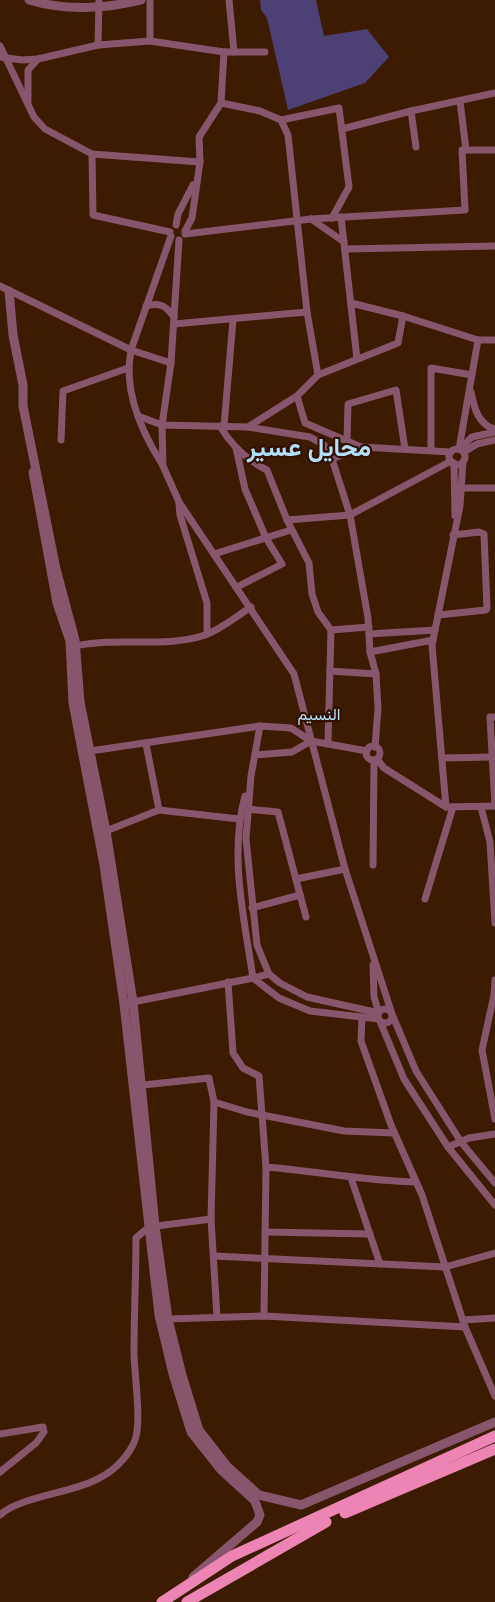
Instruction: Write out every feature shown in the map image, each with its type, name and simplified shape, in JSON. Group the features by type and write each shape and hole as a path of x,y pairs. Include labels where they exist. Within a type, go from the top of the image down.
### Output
{"main road":[{"path":"163,1601 232,1556 495,1436"},
{"path":"187,1602 312,1528 495,1449"}],"street":[{"path":"30,0 77,8 99,3 141,0"},
{"path":"150,0 150,40"},
{"path":"229,0 234,52"},
{"path":"98,44 99,3"},
{"path":"3,57 38,59 98,44 150,40 224,52 265,52"},
{"path":"0,46 3,57 39,124 92,154 200,162"},
{"path":"163,466 162,425 174,321 179,240 192,218 200,162 199,137 221,103 224,52"},
{"path":"28,104 28,70 38,59"},
{"path":"342,129 410,110 495,93"},
{"path":"460,101 466,150"},
{"path":"221,103 260,111 281,120 340,108 350,187 332,218"},
{"path":"410,110 416,147"},
{"path":"281,120 288,135 307,312 318,374"},
{"path":"185,232 297,220 465,210 462,150 495,150"},
{"path":"92,154 93,214 170,234 179,240"},
{"path":"196,180 178,214 176,225 170,234 132,350 128,368 138,416 179,502 237,586 294,674 345,869 392,1014 416,1071 461,1142 495,1183"},
{"path":"341,217 357,359"},
{"path":"311,219 344,245 495,246"},
{"path":"176,225 181,226 185,232"},
{"path":"0,286 132,350 170,363"},
{"path":"9,291 13,335 23,385 24,406 31,447 37,463 56,570 73,646 80,702 106,831 129,1003 152,1226 168,1319 182,1375 199,1430 227,1466 259,1495 301,1505 495,1422"},
{"path":"351,303 403,316 478,340 495,340"},
{"path":"146,306 156,304 166,307 174,321"},
{"path":"174,321 233,320 307,312"},
{"path":"248,427 297,396 318,374 398,343 403,316"},
{"path":"233,320 222,426 228,440 254,464 267,470 291,530 309,563 312,594 318,612 330,630 328,743"},
{"path":"458,488 453,462 458,451 478,340"},
{"path":"62,440 63,391 128,368"},
{"path":"431,450 431,368 472,375"},
{"path":"470,387 475,411 489,427 495,430"},
{"path":"347,441 348,404 396,390 405,449"},
{"path":"297,396 305,423 361,447 458,451 495,440"},
{"path":"138,416 162,425 248,427 310,437 324,446 332,459 350,515 369,631 370,652 376,674 378,708 375,747 380,752 376,759 373,865"},
{"path":"458,451 472,437 495,430"},
{"path":"236,447 245,489 266,538 282,564 237,586"},
{"path":"332,459 361,447"},
{"path":"425,899 450,807 442,758 433,640 456,524 458,488 465,458 458,451"},
{"path":"287,520 350,515 453,462 463,462"},
{"path":"458,488 495,488"},
{"path":"179,502 180,515 207,603 207,634"},
{"path":"214,554 291,530"},
{"path":"438,615 487,608 484,534 479,532 453,535"},
{"path":"73,646 131,641 184,640 207,634 251,607"},
{"path":"330,630 435,630"},
{"path":"370,652 433,640"},
{"path":"73,646 73,703 143,1085 159,1315 172,1374 191,1432 220,1470 255,1501 260,1514 257,1522 163,1601"},
{"path":"330,671 376,674"},
{"path":"367,751 368,757 376,759 384,768 450,807 495,806 490,717 495,717"},
{"path":"90,751 260,726 291,728 311,741 367,751"},
{"path":"260,726 251,776 246,839 257,945 269,974 280,984 306,997 379,1016"},
{"path":"255,754 292,752 311,741"},
{"path":"146,744 159,810"},
{"path":"367,751 371,747 375,747"},
{"path":"442,758 493,760"},
{"path":"251,776 239,819 237,843 242,909 253,978 279,998 310,1011 362,1017 379,1016"},
{"path":"481,806 490,842 495,923"},
{"path":"247,809 278,812 306,918"},
{"path":"106,831 159,810 239,819"},
{"path":"296,879 345,869"},
{"path":"252,908 300,895"},
{"path":"372,955 374,997 381,1022 388,1022 392,1014"},
{"path":"129,1003 269,974"},
{"path":"495,980 494,995 482,1050 495,1119"},
{"path":"228,982 233,1054 243,1068 259,1076 266,1167 264,1316"},
{"path":"379,1016 384,1009 392,1014"},
{"path":"379,1016 404,1079 448,1147 495,1205"},
{"path":"362,1017 361,1041 394,1133 416,1182 464,1323 495,1396"},
{"path":"143,1085 209,1078 214,1102 212,1219 217,1317"},
{"path":"214,1102 344,1131 394,1133"},
{"path":"448,1147 495,1134"},
{"path":"266,1167 308,1170 350,1178 416,1182"},
{"path":"350,1178 380,1264"},
{"path":"0,1514 7,1508 62,1492 103,1476 124,1459 136,1439 136,1238 152,1226 212,1219"},
{"path":"265,1232 370,1234"},
{"path":"214,1256 446,1267 495,1253"},
{"path":"168,1319 264,1316 464,1323 495,1318"},
{"path":"0,1434 32,1427 43,1427 44,1432 36,1443 0,1472"}],"shaded area":[{"path":"260,0 316,0 324,36 367,29 389,57 365,83 288,110 267,18 261,10"}],"district":[{"name":"محايل عسير","path":"309,447"},
{"name":"النسيم","path":"319,714"}]}
